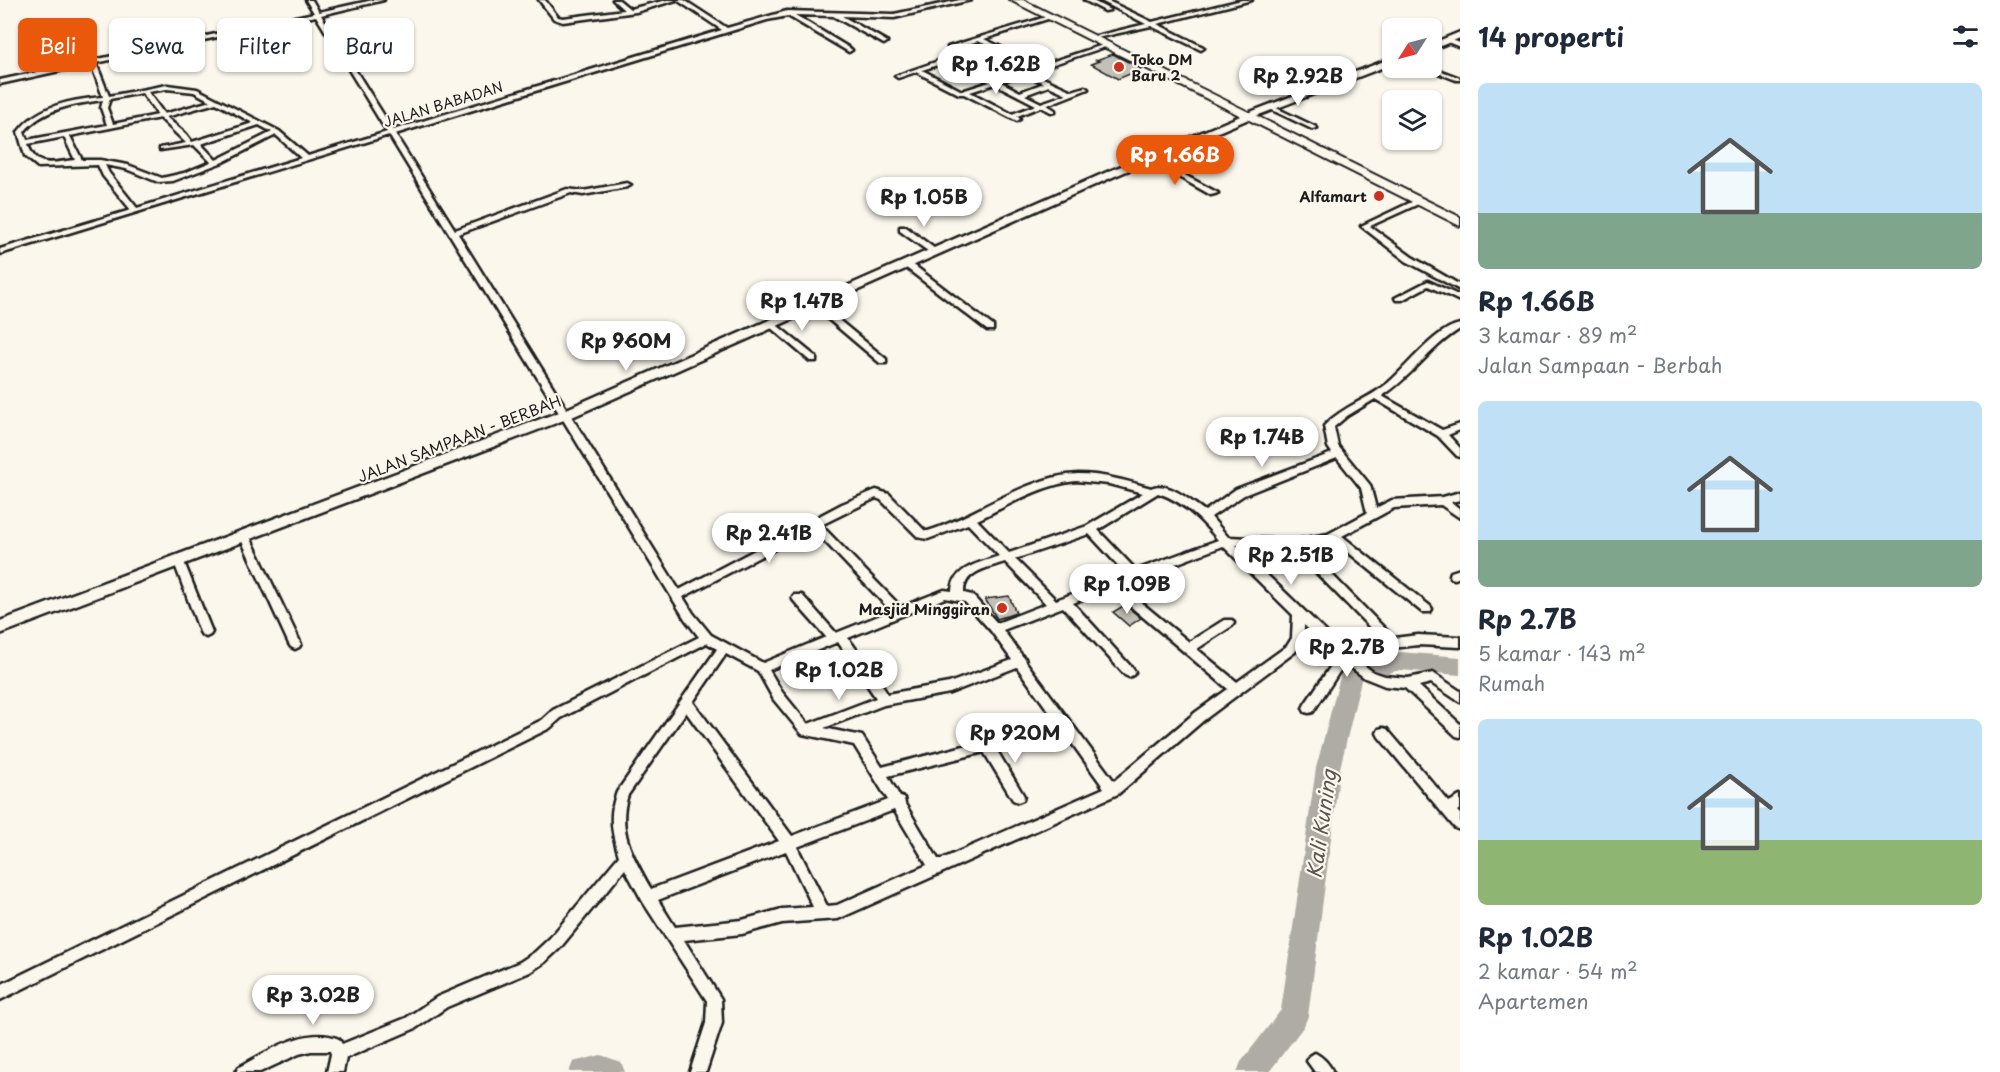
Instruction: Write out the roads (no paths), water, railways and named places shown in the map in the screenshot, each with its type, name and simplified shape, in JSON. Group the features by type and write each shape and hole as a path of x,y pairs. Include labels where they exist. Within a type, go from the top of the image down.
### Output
{"highway":[{"path":"1016,0 1251,115 1460,222"}],"main road":[{"path":"1442,42 1460,35"},
{"name":"JALAN SAMPAAN - BERBAH","path":"0,628 567,414 1149,158 1251,115 1382,65"}],"street":[{"path":"309,0 678,595 707,638 762,668 778,696 806,730 858,740 938,867"},
{"path":"97,61 381,0"},
{"path":"542,0 556,18 574,20 629,11 672,0"},
{"path":"616,0 629,11"},
{"path":"680,0 726,30"},
{"name":"JALAN BABADAN","path":"0,252 787,13 894,16 968,0"},
{"path":"1087,0 1126,19"},
{"path":"1102,0 1201,48"},
{"path":"1094,38 1249,0"},
{"path":"1107,11 1120,9"},
{"path":"787,13 849,50"},
{"path":"832,13 884,42"},
{"path":"951,47 1051,17"},
{"path":"974,59 1001,50 979,39"},
{"path":"1447,40 1460,45"},
{"path":"964,92 1108,45"},
{"path":"898,76 950,59 1053,111"},
{"path":"917,70 1014,118 1041,105 1085,89"},
{"path":"0,82 46,72"},
{"path":"97,72 106,98 104,108 111,126"},
{"path":"1026,73 1073,94"},
{"path":"1442,73 1458,79"},
{"path":"1021,94 1048,84"},
{"path":"276,132 214,162 162,180 127,167 100,162 79,160 40,165 28,156 21,132 33,119 62,106 178,87 195,90 276,132 306,158"},
{"path":"144,91 173,129 185,134 214,162"},
{"path":"23,143 162,116 218,101"},
{"path":"1272,108 1314,128"},
{"path":"162,149 193,143 259,123"},
{"path":"66,135 79,160"},
{"path":"1149,158 1214,193"},
{"path":"100,162 106,174 136,211"},
{"path":"454,233 570,191 583,193 627,185"},
{"path":"1420,201 1365,226 1409,260 1460,288"},
{"path":"903,229 935,252"},
{"path":"908,265 990,328"},
{"path":"1399,298 1432,283 1460,300"},
{"path":"817,305 883,362"},
{"path":"773,325 813,359"},
{"path":"1372,513 1366,487 1333,447 1329,426 1346,410 1390,386 1440,336 1460,326"},
{"path":"1374,395 1441,434 1460,454"},
{"path":"1441,434 1460,427"},
{"path":"1205,516 1240,492 1338,454"},
{"path":"678,595 876,494 885,497 922,534 928,535 970,520 1045,484 1067,479 1106,480 1152,492"},
{"path":"958,595 958,583 968,571 1091,529 1157,489 1170,493 1205,516 1225,541 1299,615 1369,675 1385,681 1408,683 1433,678 1460,697"},
{"path":"995,628 1225,541 1295,544 1335,536 1372,513 1404,501 1443,501 1460,496"},
{"path":"1443,501 1460,514"},
{"path":"970,520 1005,558 1059,603 1129,672"},
{"path":"815,525 898,611"},
{"path":"1091,529 1135,576"},
{"path":"1335,536 1426,609"},
{"path":"245,537 295,644"},
{"path":"1295,544 1392,643 1418,640 1460,642"},
{"path":"179,562 206,632"},
{"path":"1113,585 1237,689"},
{"path":"762,668 944,594 968,598 1021,661 1113,790"},
{"path":"798,598 837,638 879,690 883,700"},
{"path":"673,934 700,933 782,916 838,912 1113,790 1200,716 1296,644 1299,615"},
{"path":"1188,649 1228,623"},
{"path":"0,993 546,724 557,714 707,638"},
{"path":"698,1072 714,1023 714,999 648,897 626,858 617,823 619,803 623,792 687,704 724,648"},
{"path":"1310,708 1347,658"},
{"path":"806,730 883,700 950,688 1021,661"},
{"path":"1408,683 1460,732"},
{"path":"687,704 788,842 824,914"},
{"path":"879,773 942,755 987,746 1063,722"},
{"path":"1383,734 1460,824"},
{"path":"987,746 1018,796"},
{"path":"648,897 788,842 899,802"},
{"path":"1448,810 1460,802"},
{"path":"339,1053 411,1023 442,1002 525,967 540,957 555,944 626,858"},
{"path":"244,1072 302,1044 325,1042 334,1044 339,1053 335,1072"}],"waterway":[{"name":"Kali Kuning","path":"1251,1072 1294,1016 1328,768 1352,673 1400,661 1460,666"},
{"name":"Kali Kuning","path":"583,1072 601,1069 611,1072"}],"place":[{"name":"Toko DM Baru 2","path":"1119,67"},
{"name":"Alfamart","path":"1379,196"},
{"name":"Masjid Minggiran","path":"1002,608"}]}
